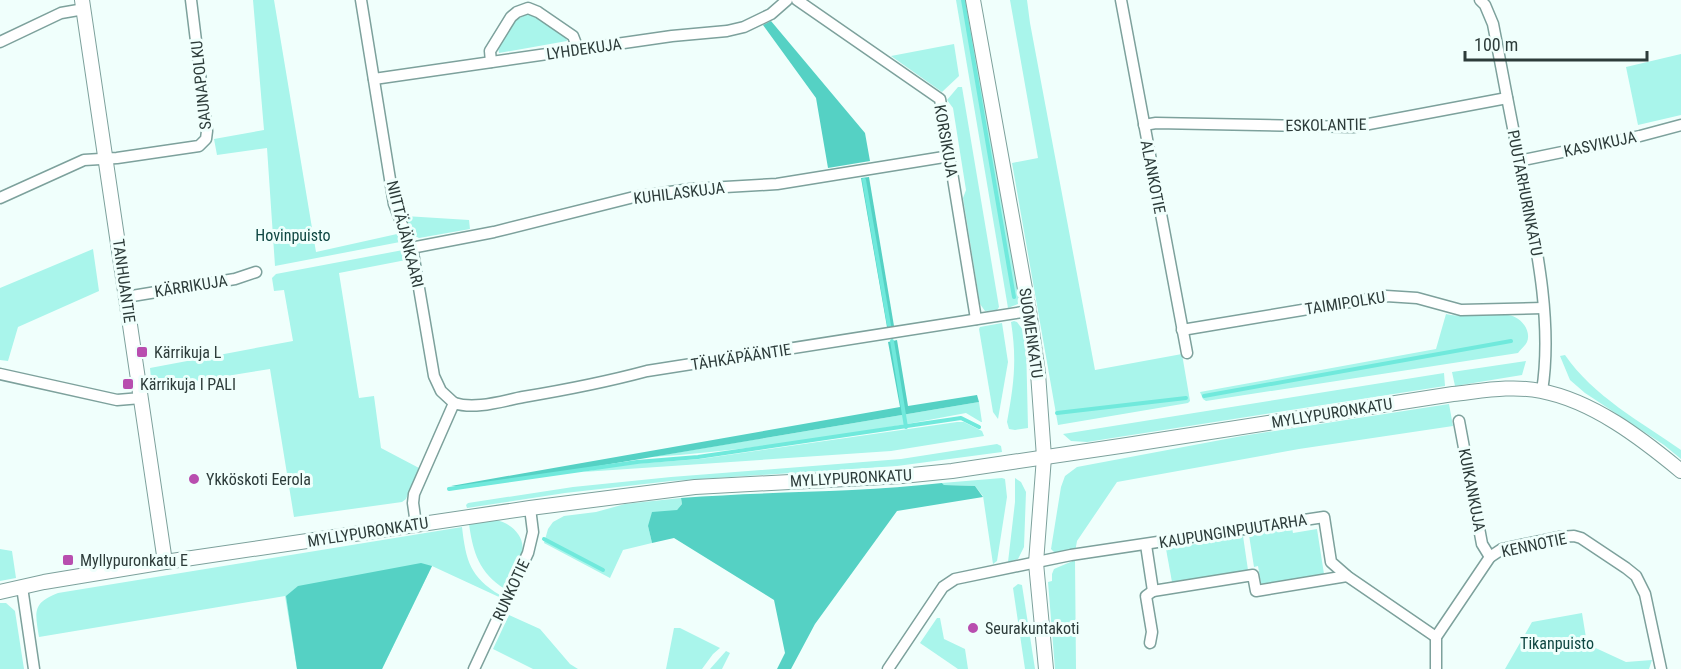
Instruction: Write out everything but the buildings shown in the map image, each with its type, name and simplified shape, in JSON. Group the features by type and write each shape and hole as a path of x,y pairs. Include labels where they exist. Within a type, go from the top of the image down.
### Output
{"street":[{"name":"SAUNAPOLKU","path":"106,159 199,146 206,139 207,131 191,0"},
{"name":"NIITTÄJÄNKAARI","path":"361,0 394,204 411,248 434,376 441,391 454,403"},
{"name":"LYHDEKUJA","path":"374,79 734,29 754,23 777,11 787,0"},
{"name":"KORSIKUJA","path":"797,0 940,99 976,319"},
{"name":"SUOMENKATU","path":"973,0 1038,373 1044,457 1036,563 1046,669"},
{"name":"ALANKOTIE","path":"1121,0 1187,353"},
{"name":"PUUTARHURINKATU","path":"1480,0 1485,5 1493,24 1535,239 1542,284 1545,367 1542,391"},
{"name":"TANHUANTIE","path":"83,5 165,562"},
{"path":"0,42 83,5"},
{"path":"491,62 490,51 511,17 528,8 538,12 573,36 578,49"},
{"name":"ESKOLANTIE","path":"1144,125 1156,123 1353,127 1507,98"},
{"name":"KASVIKUJA","path":"1519,161 1640,136 1681,125"},
{"name":"KUHILASKUJA","path":"411,248 494,232 634,198 691,189 777,184 950,156"},
{"path":"0,198 73,164 84,160 106,159"},
{"name":"KÄRRIKUJA","path":"126,297 235,279 255,272"},
{"name":"TAIMIPOLKU","path":"1182,330 1386,296 1417,298 1461,310 1543,308"},
{"name":"TÄHKÄPÄÄNTIE","path":"454,403 473,405 502,401 598,384 647,372 1029,311"},
{"path":"0,374 117,400 141,398"},
{"name":"MYLLYPURONKATU","path":"0,592 165,562 530,508 695,487 912,475 1453,394 1506,389 1542,391 1604,416 1637,437 1681,471"},
{"path":"416,524 412,503 414,494 454,403"},
{"name":"KUIKANKUJA","path":"1459,421 1482,544 1490,556"},
{"name":"RUNKOTIE","path":"474,669 528,553 532,532 530,508"},
{"name":"KAUPUNGINPUUTARHA","path":"888,669 945,585 955,579 1071,555 1324,517 1331,562 1347,576 1436,637"},
{"name":"KENNOTIE","path":"1436,637 1490,556 1502,549 1574,536 1581,538 1636,576 1646,594 1661,669"},
{"name":"KAUPUNGINPUUTARHA","path":"1146,545 1153,591 1146,596 1152,632 1150,643"},
{"path":"1153,591 1253,574 1256,591 1347,576"},
{"path":"22,587 34,669"},
{"path":"1436,637 1436,669"}],"green space":[{"name":"Hovinpuisto","path":"253,0 274,0 316,252 397,234 400,242 275,266 267,148 217,155 214,139 264,130"},
{"path":"956,0 966,0 1019,296 1018,304 1008,308"},
{"path":"1010,0 1027,0 1095,370 1182,354 1190,401 1188,403 1058,425 1012,163 1038,158"},
{"path":"527,14 534,16 566,37 567,41 499,53 498,47 516,20"},
{"path":"954,44 959,76 942,92 891,56"},
{"path":"1681,54 1681,115 1638,125 1626,67"},
{"path":"958,87 962,87 999,307 997,310 985,311 980,304 963,198 966,190 953,108 947,100"},
{"path":"405,216 469,220 470,229 419,238 413,235"},
{"path":"93,249 99,291 18,327 8,361 0,360 0,288"},
{"path":"403,250 406,260 339,273 359,398 374,396 381,448 419,468 406,499 402,502 294,517 270,369 152,388 150,368 293,341 284,290 274,291 272,278 276,274"},
{"path":"1446,314 1512,316 1524,324 1528,332 1527,342 1518,353 1206,401 1200,392 1436,349"},
{"path":"1014,321 1023,330 1026,342 1028,428 1015,430 1009,429 1007,422 1014,372 1011,322"},
{"path":"1002,323 1008,362 998,419 993,412 979,329"},
{"path":"1565,355 1576,370 1603,396 1681,450 1681,459 1664,445 1585,393 1570,380 1560,356"},
{"path":"1526,361 1522,375 1455,386 1452,372"},
{"path":"1444,373 1445,386 1087,442 1071,441 1063,434"},
{"path":"979,402 982,422 966,413 809,440 651,457"},
{"path":"1449,404 1453,426 1299,449 1117,482 1077,541 1075,552 1056,554 1051,549 1061,487 1065,476 1077,467 1242,436"},
{"path":"964,422 982,431 984,436 891,451 583,472 620,465 700,459"},
{"path":"997,444 1001,446 1002,452 897,466 671,481 565,493 467,508 466,505 573,487 901,459"},
{"path":"1015,478 1021,482 1026,492 1024,547 1018,559 1008,562 1015,502"},
{"path":"1005,479 1007,497 997,561 993,564 983,496 975,486 944,485 942,483"},
{"path":"681,498 682,504 677,510 648,526 652,543 623,550 610,578 544,543 548,529 553,522 564,516 596,512 625,504"},
{"path":"501,521 516,531 523,547 519,562 505,589 483,569 475,553 469,524"},
{"path":"462,527 465,549 471,567 482,582 500,595 499,597 432,566 382,669 297,669 285,596 39,637 37,609 44,601 58,593"},
{"path":"1292,528 1293,533 1317,529 1324,574 1261,584 1258,566 1254,567 1249,535"},
{"path":"1243,536 1248,570 1172,582 1166,549"},
{"path":"0,549 12,551 16,578 0,581"},
{"path":"1075,560 1076,669 1055,669 1048,582 1052,581 1054,569"},
{"path":"1018,584 1022,585 1035,669 1025,669 1013,588"},
{"path":"0,603 6,603 15,611 24,669 0,669"},
{"name":"Tikanpuisto","path":"1582,613 1587,644 1626,662 1652,660 1649,669 1505,669 1532,622"},
{"path":"509,615 540,629 570,664 578,669 533,669 493,649"},
{"path":"937,618 940,618 944,639 965,649 968,669 958,669 920,643"},
{"path":"674,628 680,628 720,648 702,669 666,669"},
{"path":"726,651 730,653 722,669 710,669"}],"shaded area":[{"path":"771,21 865,133 870,161 828,168 816,98 763,25"},
{"path":"869,177 894,326 887,327 861,178"},
{"path":"897,340 908,406 977,395 979,402 474,487 451,486 900,407 888,342"},
{"path":"942,483 944,485 975,486 983,497 897,511 815,624 791,669 777,669 785,653 774,600 674,538 652,543 648,526 652,512 677,510 682,504 681,498 877,489"},
{"path":"421,563 432,566 382,669 297,669 286,596 298,586"}],"waterway":[{"path":"963,0 1014,297"},
{"path":"864,180 889,325"},
{"path":"892,341 906,427"},
{"path":"1204,396 1511,341"},
{"path":"1057,413 1186,398"},
{"path":"449,489 637,462 698,457 961,418 979,427"},
{"path":"544,539 603,570"}],"place":[{"name":"Kärrikuja L","path":"142,352"},
{"name":"Kärrikuja I PALI","path":"128,384"},
{"name":"Ykköskoti Eerola","path":"194,479"},
{"name":"Myllypuronkatu E","path":"68,560"},
{"name":"Seurakuntakoti","path":"973,628"}]}
